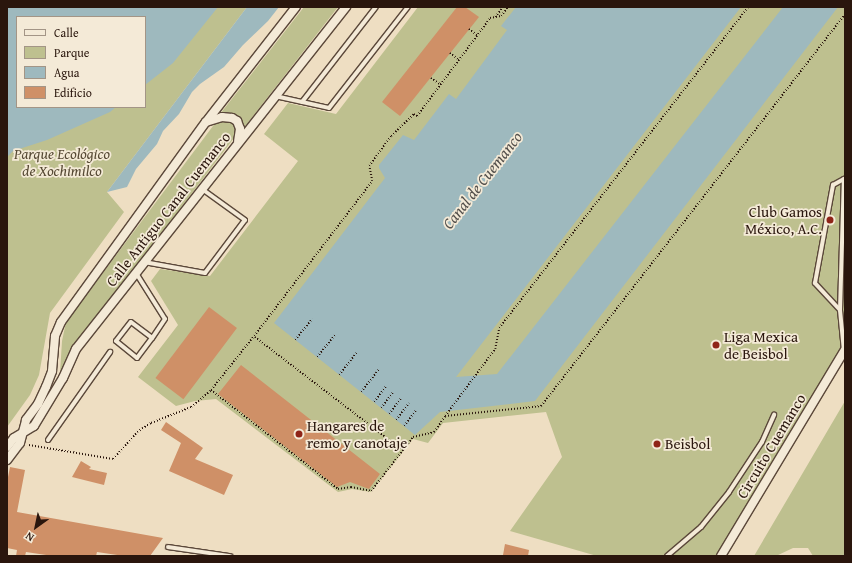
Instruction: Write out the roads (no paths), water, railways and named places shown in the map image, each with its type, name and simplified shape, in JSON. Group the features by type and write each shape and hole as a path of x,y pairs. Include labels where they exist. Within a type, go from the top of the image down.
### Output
{"street":[{"name":"Calle Antiguo Canal Cuemanco","path":"7,460 20,443 26,420 38,404 46,387 52,371 55,336 61,322 206,122 296,7"},
{"name":"Calle Antiguo Canal Cuemanco","path":"7,447 14,438 34,426 63,378 76,349 346,7"},
{"path":"206,122 222,117 232,118 237,121 240,129 237,144"},
{"name":"Circuito Cuemanco","path":"721,556 844,351"}],"lane":[{"path":"302,102 376,7"},
{"path":"275,96 329,108 408,7"},
{"path":"840,310 815,283 833,185 845,180 840,310 844,351"},
{"path":"144,262 205,273 245,220 202,189"},
{"path":"136,272 165,319 152,338 137,358 116,341 131,322 152,338"},
{"path":"48,440 110,352"},
{"path":"667,556 701,527 729,492 762,442 774,415"},
{"path":"168,547 230,556"}],"water":[{"path":"7,7 218,7 173,63 146,84 146,16 16,16 16,108 115,108 110,112 47,140 13,151 7,157"},
{"path":"247,7 279,7 268,21 243,45 224,67 200,84 192,92 179,114 163,131 157,144 136,169 127,187 107,192"},
{"name":"Canal de Cuemanco","path":"516,7 741,7 456,377 497,374 783,7 838,7 535,401 440,412 415,435 274,323 385,178 379,168 379,165 403,135 414,140 449,94 456,99 507,30 501,26"}],"place":[{"name":"Club Gamos México, A.C.","path":"830,220"},
{"name":"Liga Mexica de Beisbol","path":"716,345"},
{"name":"Hangares de remo y canotaje","path":"299,434"},
{"name":"Beisbol","path":"657,444"}],"park label":[{"name":"Parque Ecológico de Xochimilco","path":"62,162"}]}
